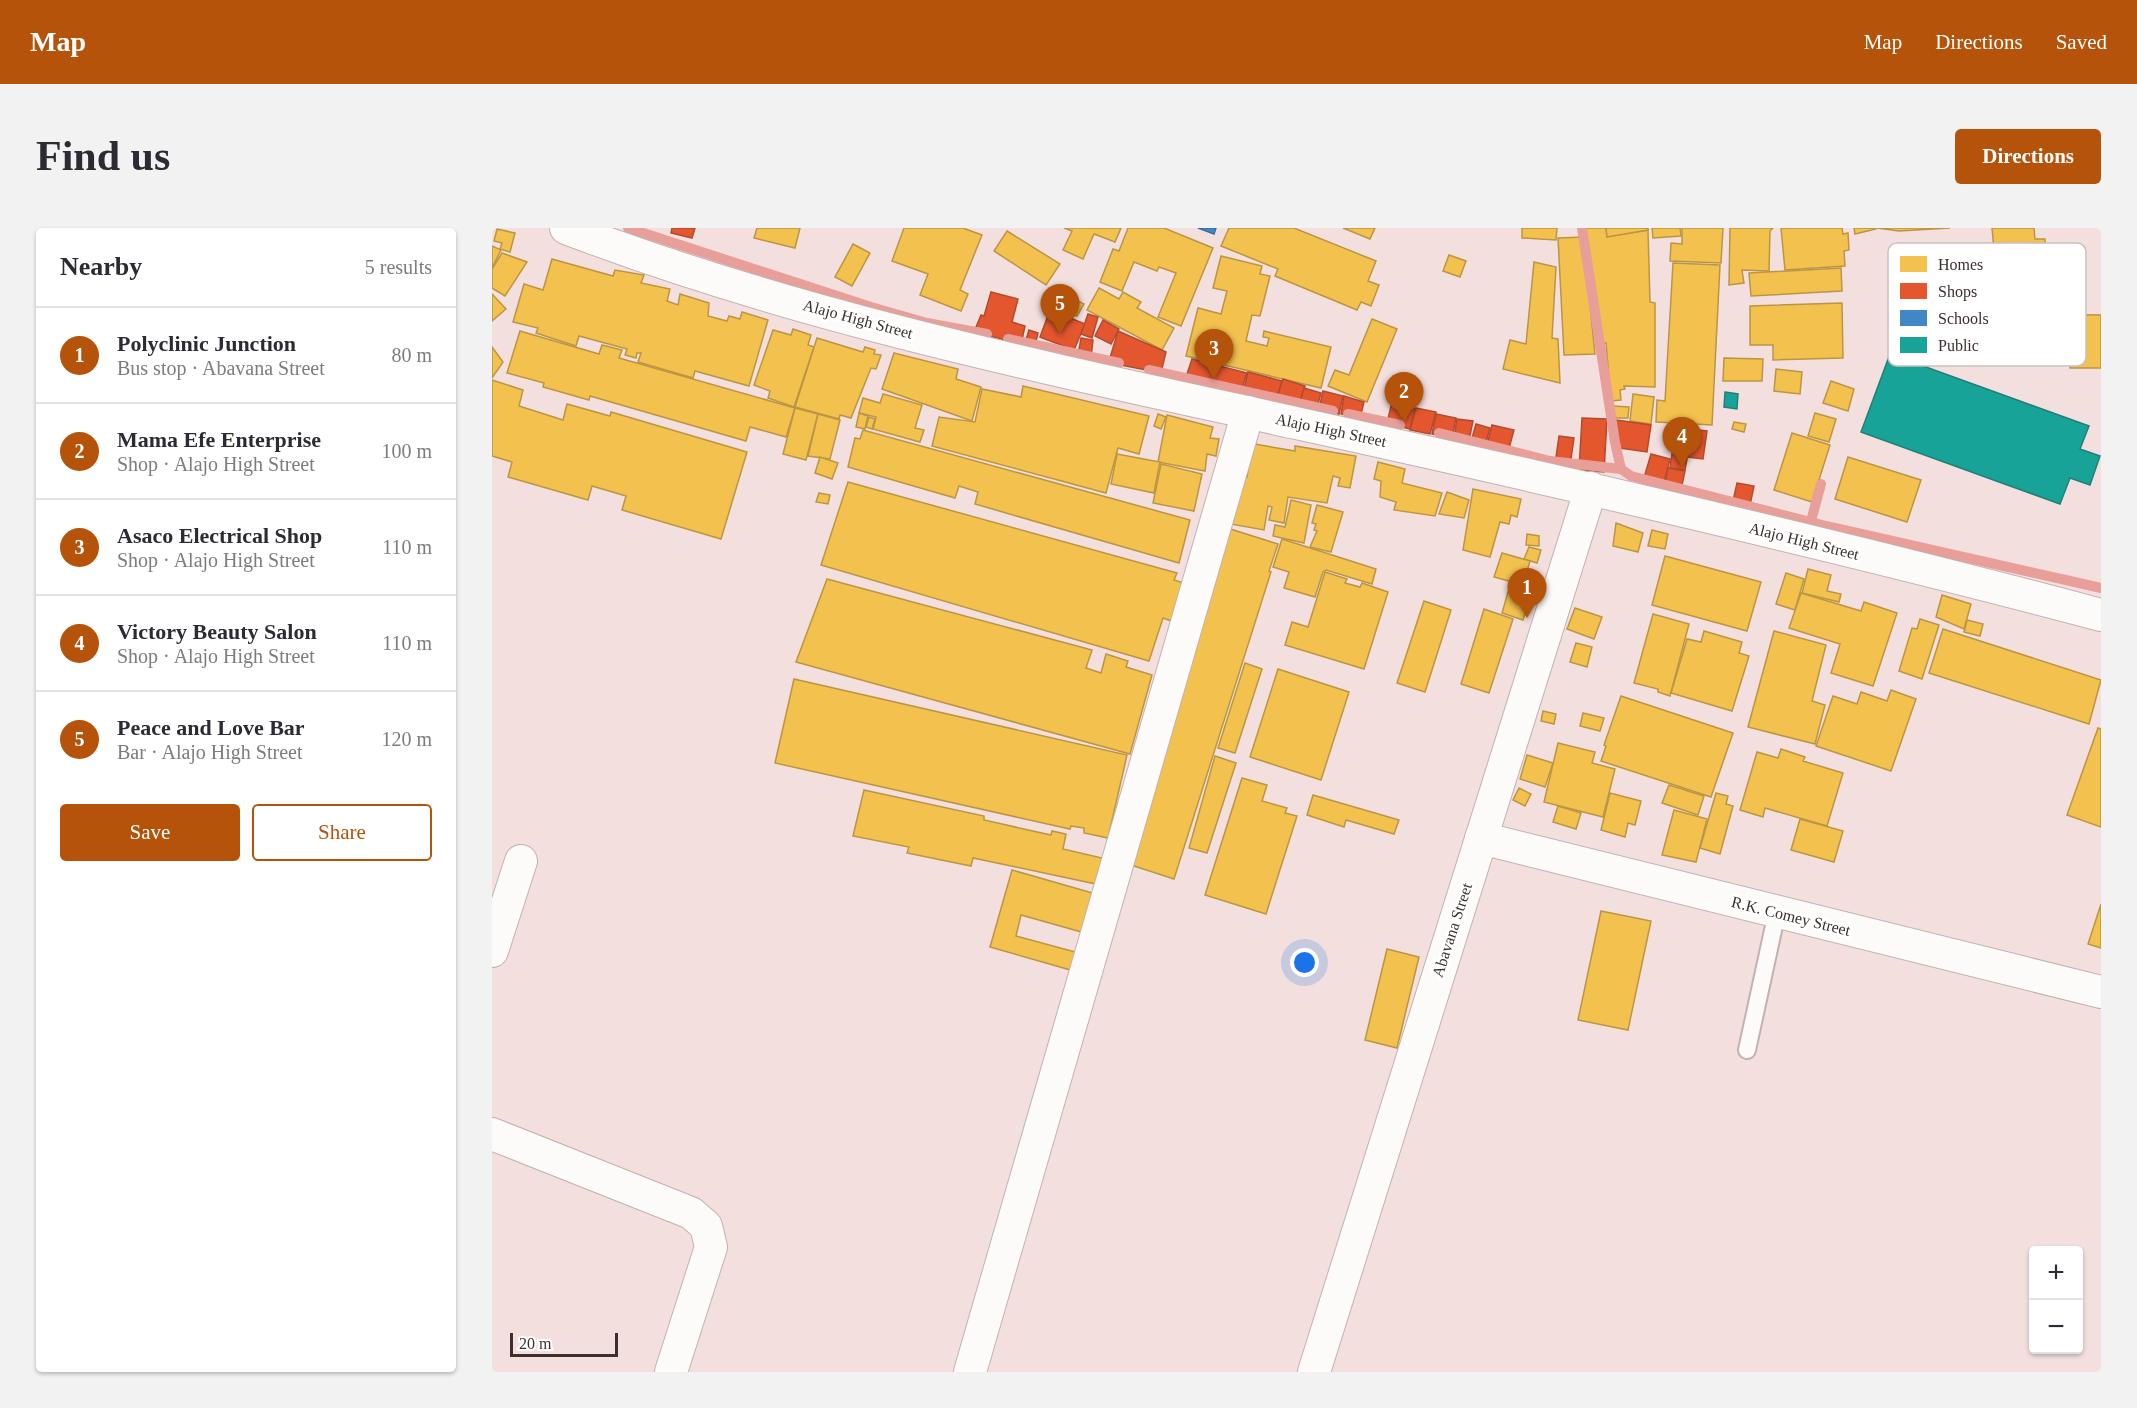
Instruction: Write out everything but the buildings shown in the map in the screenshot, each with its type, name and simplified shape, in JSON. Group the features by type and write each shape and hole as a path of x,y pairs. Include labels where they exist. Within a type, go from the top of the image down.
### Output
{"street":[{"name":"Alajo High Street","path":"566,228 636,255 857,320 990,354 1591,488 2101,615"},
{"path":"970,1372 1248,412"},
{"name":"Abavana Street","path":"1314,1372 1591,488"},
{"name":"R.K. Comey Street","path":"1481,838 2101,992"},
{"path":"492,951 521,861"},
{"path":"492,1134 691,1213 706,1226 711,1247 671,1372"}],"lane":[{"path":"1748,1050 1777,912"}],"waterway":[{"path":"628,228 871,307 927,323 987,334"},
{"path":"1582,228 1615,442 1621,469 1631,476 1826,526 2101,588"},
{"path":"1008,339 1119,363"},
{"path":"1149,370 1333,411"},
{"path":"1348,414 1400,425"},
{"path":"1439,433 1550,461 1621,469"},
{"path":"1811,521 1821,484"}],"place":[{"name":"Peace and Love Bar","path":"1060,334"},
{"name":"Asaco Electrical Shop","path":"1214,379"},
{"name":"Mama Efe Enterprise","path":"1404,422"},
{"name":"Victory Beauty Salon","path":"1682,467"},
{"name":"Polyclinic Junction","path":"1527,618"}]}
